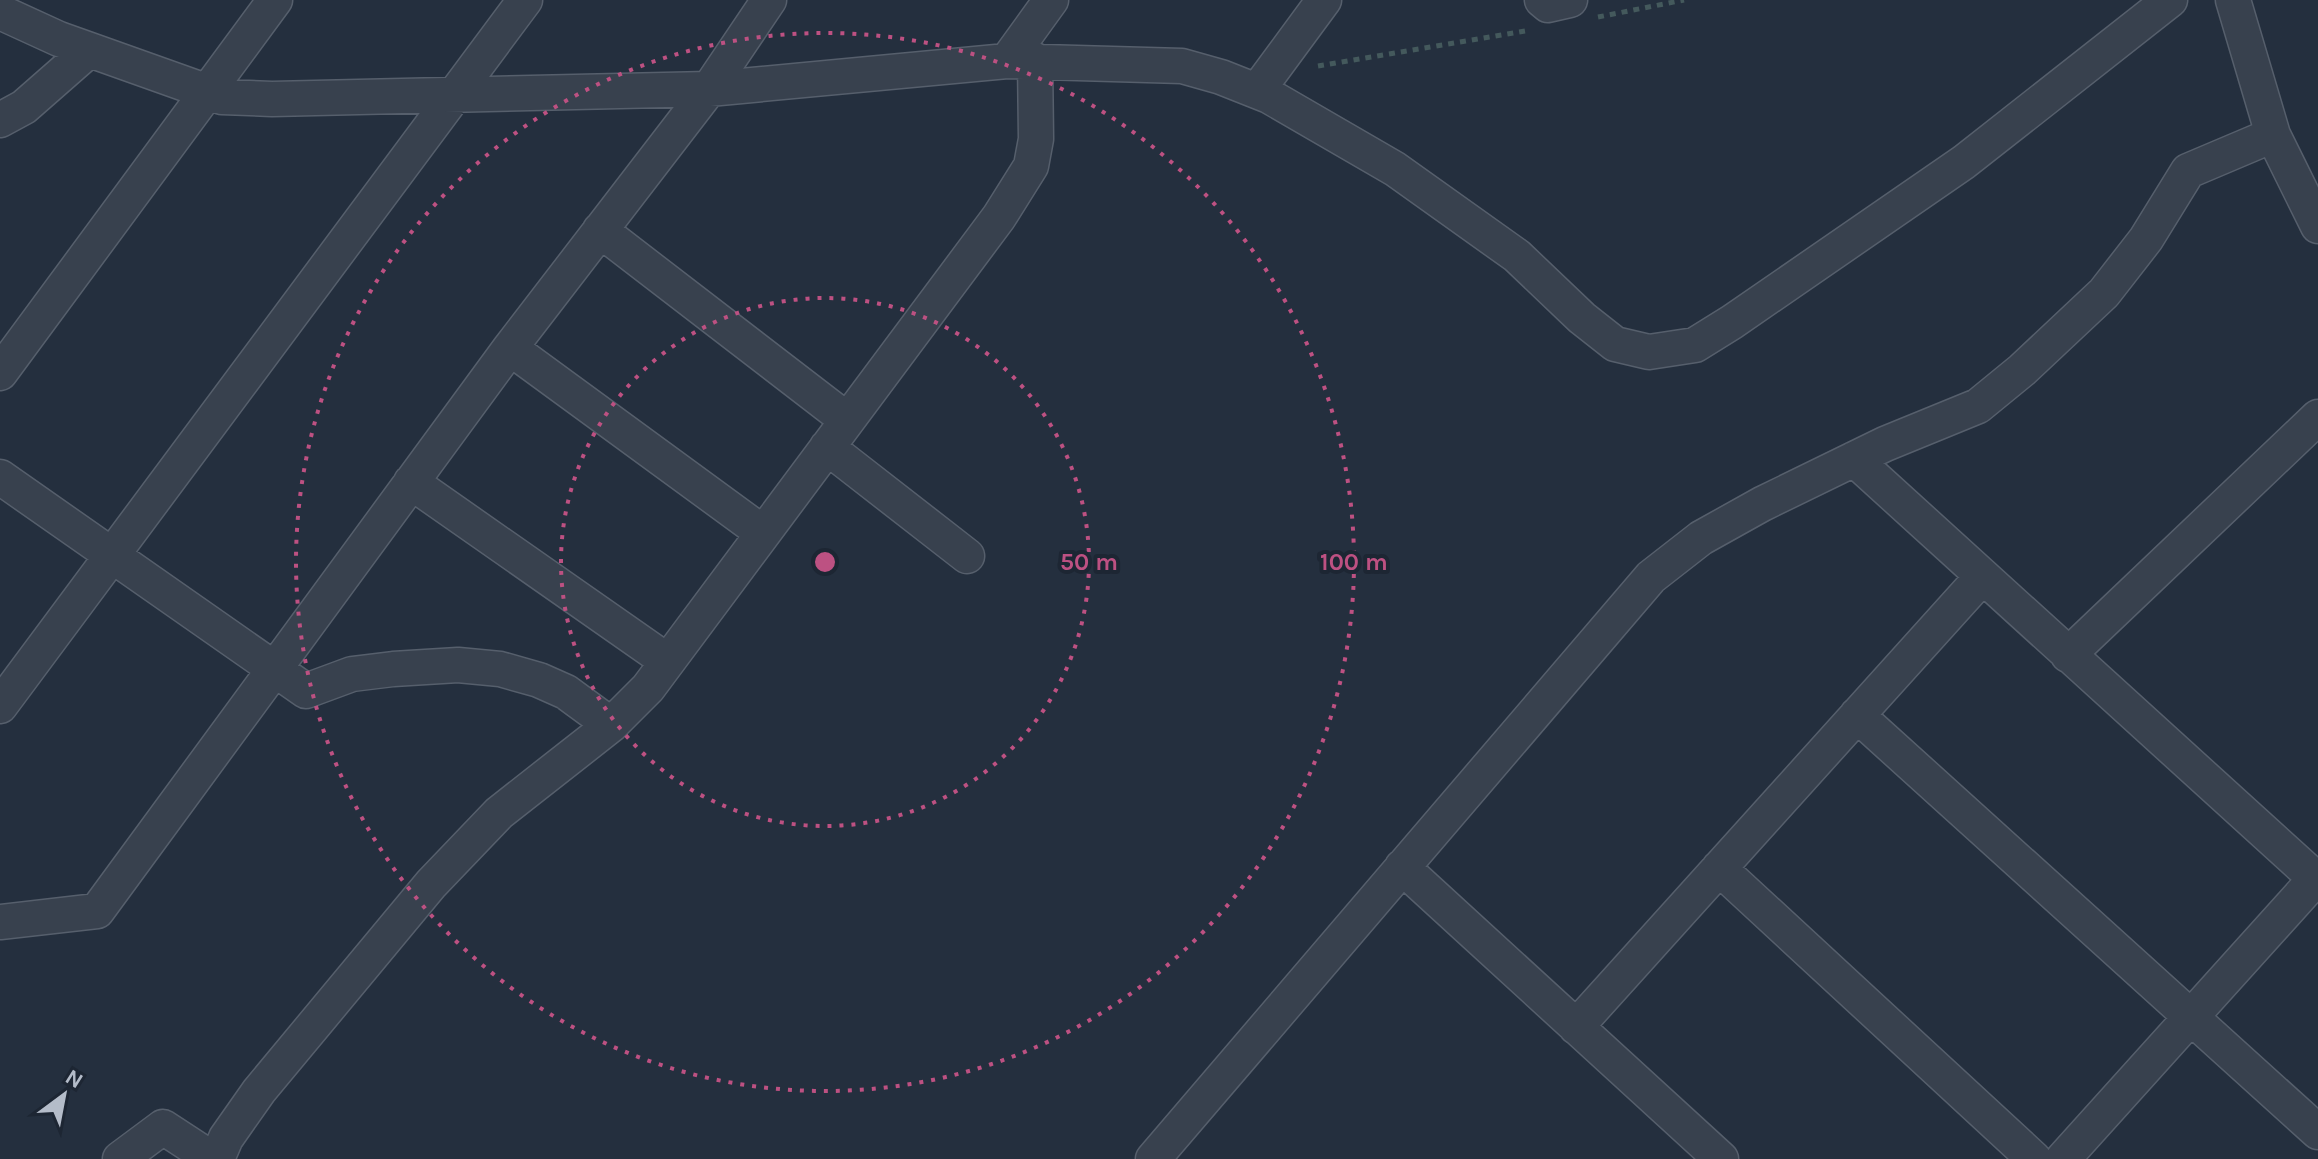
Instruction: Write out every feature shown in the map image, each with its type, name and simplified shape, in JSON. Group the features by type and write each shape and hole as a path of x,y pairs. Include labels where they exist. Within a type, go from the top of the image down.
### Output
{"street":[{"path":"0,706 525,0"},
{"path":"0,922 97,911 510,348 709,89 769,0"},
{"path":"120,1159 163,1127 214,1159 259,1091 431,884 499,813 611,725 648,688 999,217 1031,166 1036,139 1021,60 1051,0"},
{"path":"1264,83 1324,0"},
{"path":"3,8 89,50 222,97 272,99 709,89 1021,60 1182,66 1221,77 1264,83 1395,169 1517,256 1582,318 1615,344 1649,352 1695,345 1964,162 2170,0"},
{"path":"2233,0 2273,135 2318,226"},
{"path":"0,373 207,92 261,5"},
{"path":"1537,15 1548,5 1581,9"},
{"path":"0,120 24,107 89,50"},
{"path":"1153,1159 1651,577 1701,538 1762,504 1854,459 1978,406 2022,370 2104,293 2146,239 2188,171 2273,135"},
{"path":"600,230 847,420"},
{"path":"510,348 763,533"},
{"path":"2068,655 2318,417"},
{"path":"827,447 967,556"},
{"path":"1854,459 2317,878 2063,1159"},
{"path":"0,477 306,691 352,674 393,669 458,665 500,669 539,680 566,692 611,725"},
{"path":"411,482 667,661"},
{"path":"1576,1027 1982,577"},
{"path":"1857,715 2318,1132"},
{"path":"1402,867 1721,1159"},
{"path":"1719,868 2034,1159"}],"path":[{"path":"1581,9 1684,0"},
{"path":"1264,83 1537,15"}]}
